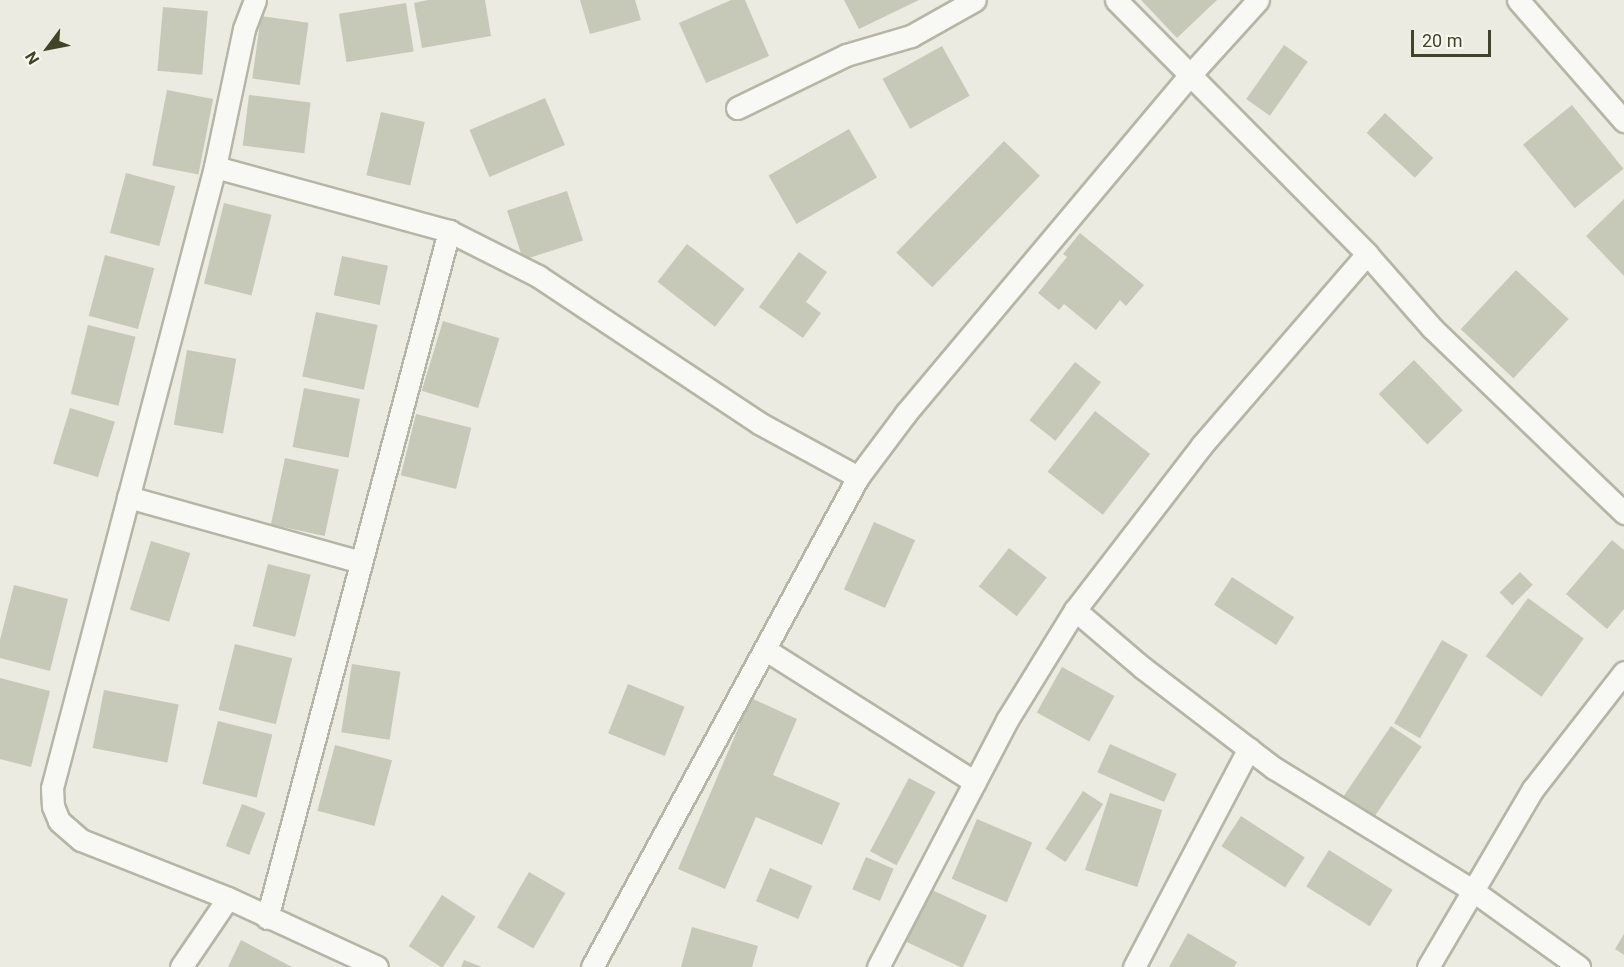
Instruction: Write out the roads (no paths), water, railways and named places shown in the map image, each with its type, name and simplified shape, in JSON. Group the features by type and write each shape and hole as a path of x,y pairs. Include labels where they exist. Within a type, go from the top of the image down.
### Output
{"street":[{"path":"255,0 244,28 214,166 52,788 53,806 58,821 81,840 228,898 377,967"},
{"path":"737,108 846,55 917,33 975,0"},
{"path":"1116,0 1367,254 1432,328 1624,513"},
{"path":"591,967 766,650 858,477 906,413 1190,75 1258,0"},
{"path":"1518,0 1624,121"},
{"path":"214,166 449,231 547,281 759,423 858,477"},
{"path":"267,918 449,231"},
{"path":"878,967 1007,720 1075,610 1202,445 1367,254"},
{"path":"128,496 362,562"},
{"path":"1075,610 1143,668 1249,748 1338,810 1472,890 1579,967"},
{"path":"766,650 975,782"},
{"path":"1428,967 1533,789 1624,672"},
{"path":"1134,967 1249,748"},
{"path":"181,967 228,898"}]}
